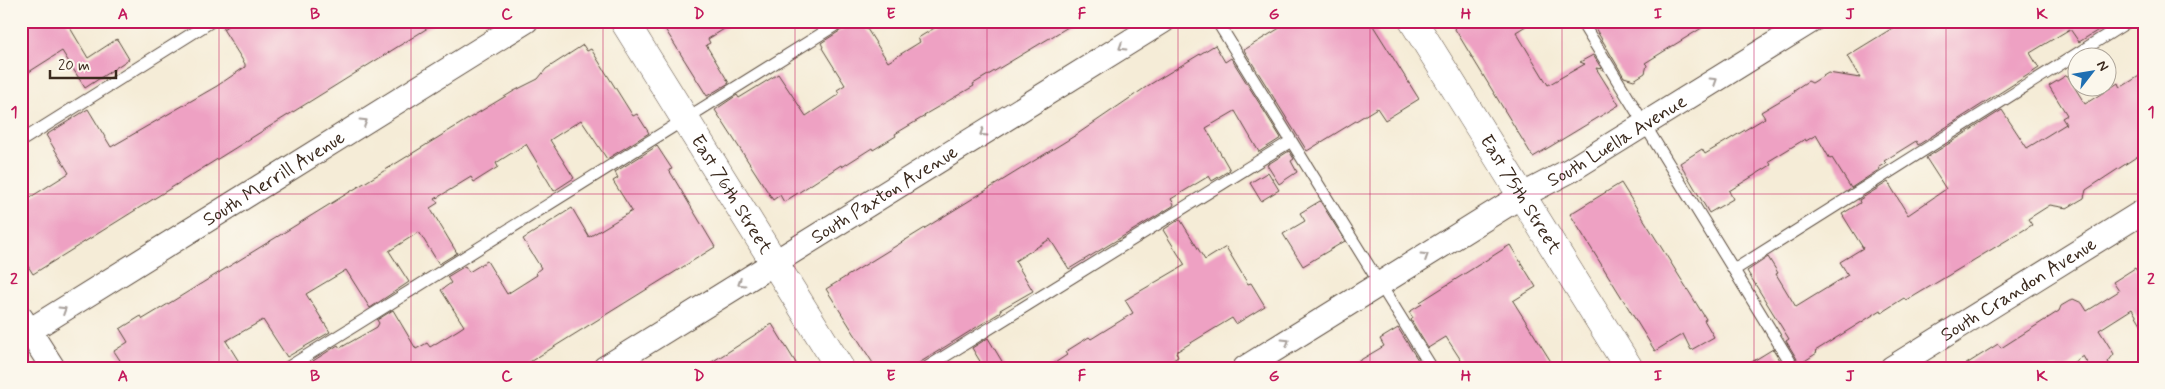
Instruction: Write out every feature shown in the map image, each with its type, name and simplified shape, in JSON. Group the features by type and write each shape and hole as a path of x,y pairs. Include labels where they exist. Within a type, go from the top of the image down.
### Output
{"street":[{"name":"South Merrill Avenue","path":"24,328 526,21"},
{"name":"East 76th Street","path":"624,21 840,368"},
{"name":"South Paxton Avenue","path":"606,368 1163,21"},
{"name":"East 75th Street","path":"1412,21 1629,368"},
{"name":"South Luella Avenue","path":"1245,368 1521,196 1569,171 1811,21"},
{"name":"South Crandon Avenue","path":"1892,368 2144,211"},
{"path":"24,328 52,368"}],"lane":[{"path":"21,140 212,21"},
{"path":"287,368 842,21"},
{"path":"1216,21 1432,368"},
{"path":"1581,21 1794,368"},
{"path":"1734,270 2129,21"},
{"path":"926,368 1291,141"}],"building":[{"path":"21,21 66,21 88,58 117,39 129,59 85,88 62,51 21,77"},
{"path":"235,21 439,21 33,274 21,255 21,203 69,173 46,135 88,109 111,147 217,86 245,67 245,64 223,29"},
{"path":"660,21 737,21 708,39 710,43 706,45 729,83 707,96"},
{"path":"849,21 862,21 888,62 920,42 918,38 946,21 1078,21 973,84 974,86 924,115 873,150 872,148 842,167 841,165 784,202 780,195 773,200 715,110 737,95 739,98 778,74 806,116 839,94 837,90 845,85 822,48 821,43 846,27"},
{"path":"1291,21 1370,21 1419,99 1385,120 1377,108 1307,151 1244,50"},
{"path":"1450,21 1534,21 1516,32 1548,85 1585,64 1580,62 1593,55 1602,69 1596,68 1619,105 1533,157"},
{"path":"1591,21 1713,21 1645,63 1647,65 1645,73 1634,80 1624,77"},
{"path":"1904,21 2113,21 2079,42 2070,29 2030,53 2039,68 1918,145 1916,141 1884,161 1886,163 1879,167 1880,169 1851,188 1832,158 1830,159 1816,135 1806,141 1805,139 1769,161 1771,165 1729,191 1733,199 1709,213 1680,163 1702,149 1705,154 1765,118 1761,112 1795,92 1794,90 1808,81 1812,83 1828,73 1860,78 1847,56"},
{"path":"583,45 587,51 591,49 633,116 637,114 649,133 607,159 581,120 550,140 574,178 554,191 526,144 496,163 498,167 474,182 471,177 435,199 438,203 430,208 457,253 439,264 419,232 389,251 409,282 370,308 346,270 306,294 330,332 287,357 263,320 226,341 243,368 125,368 114,351 128,342 120,329 141,316 143,319 514,91 538,79 546,69"},
{"path":"1215,45 1225,62 1231,58 1281,138 1259,152 1235,111 1206,128 1230,170 1212,181 1209,176 1171,199 1174,204 1173,206 1069,269 1050,239 1015,261 1033,291 1000,310 1001,312 911,368 876,368 826,289 1076,135 1149,85"},
{"path":"2144,73 2144,152 2086,190 2084,198 2067,208 2050,205 2028,219 2032,225 1906,301 1904,298 1882,312 1881,310 1815,351 1817,353 1800,364 1786,341 1789,339 1747,271 1768,257 1796,307 1848,275 1840,262 1863,248 1842,214 1860,203 1859,200 1888,182 1908,215 1946,189 1926,158 2002,110 2027,148 2066,124 2062,118 2067,115 2049,86 2067,75 2068,98 2081,98 2085,104 2094,98 2118,98 2118,83 2120,88"},
{"path":"657,146 672,169 669,170 715,247 520,368 317,368 313,361 338,345 340,348 377,327 379,323 377,320 393,310 416,349 427,343 430,347 458,330 464,326 441,290 451,283 447,277 465,266 469,272 487,261 507,294 537,275 536,272 541,268 523,239 572,208 589,237 632,211 613,181 618,178 615,172"},
{"path":"1289,151 1294,159 1291,161 1297,172 1279,184 1267,165"},
{"path":"1268,172 1279,190 1261,201 1250,183"},
{"path":"1621,183 1706,319 1704,320 1714,337 1691,350 1683,334 1655,351 1570,214"},
{"path":"1320,201 1345,241 1303,266 1283,234 1305,221 1300,213"},
{"path":"1180,219 1205,260 1226,247 1248,284 1251,283 1265,306 1236,324 1232,318 1176,352 1178,357 1160,368 1047,368 1067,355 1065,352 1089,337 1091,339 1133,313 1125,300 1185,265 1163,230"},
{"path":"1510,245 1536,287 1513,301 1555,368 1466,368 1446,337 1428,348 1411,320 1413,318 1409,312 1422,304 1420,302"},
{"path":"2135,268 2144,282 2144,329 2132,309 2099,330 2114,354 2108,362 2112,368 2090,368 2083,356 2065,368 1960,368 1998,344 2001,348 2059,311 2061,306 2073,299 2082,303 2087,311 2119,291 2113,282"},
{"path":"772,324 799,368 702,368 728,352"},
{"path":"1398,328 1423,368 1347,368 1384,346 1380,339"},
{"path":"988,338 1006,368 984,368 972,348"},
{"path":"1773,349 1785,368 1742,368"}]}
